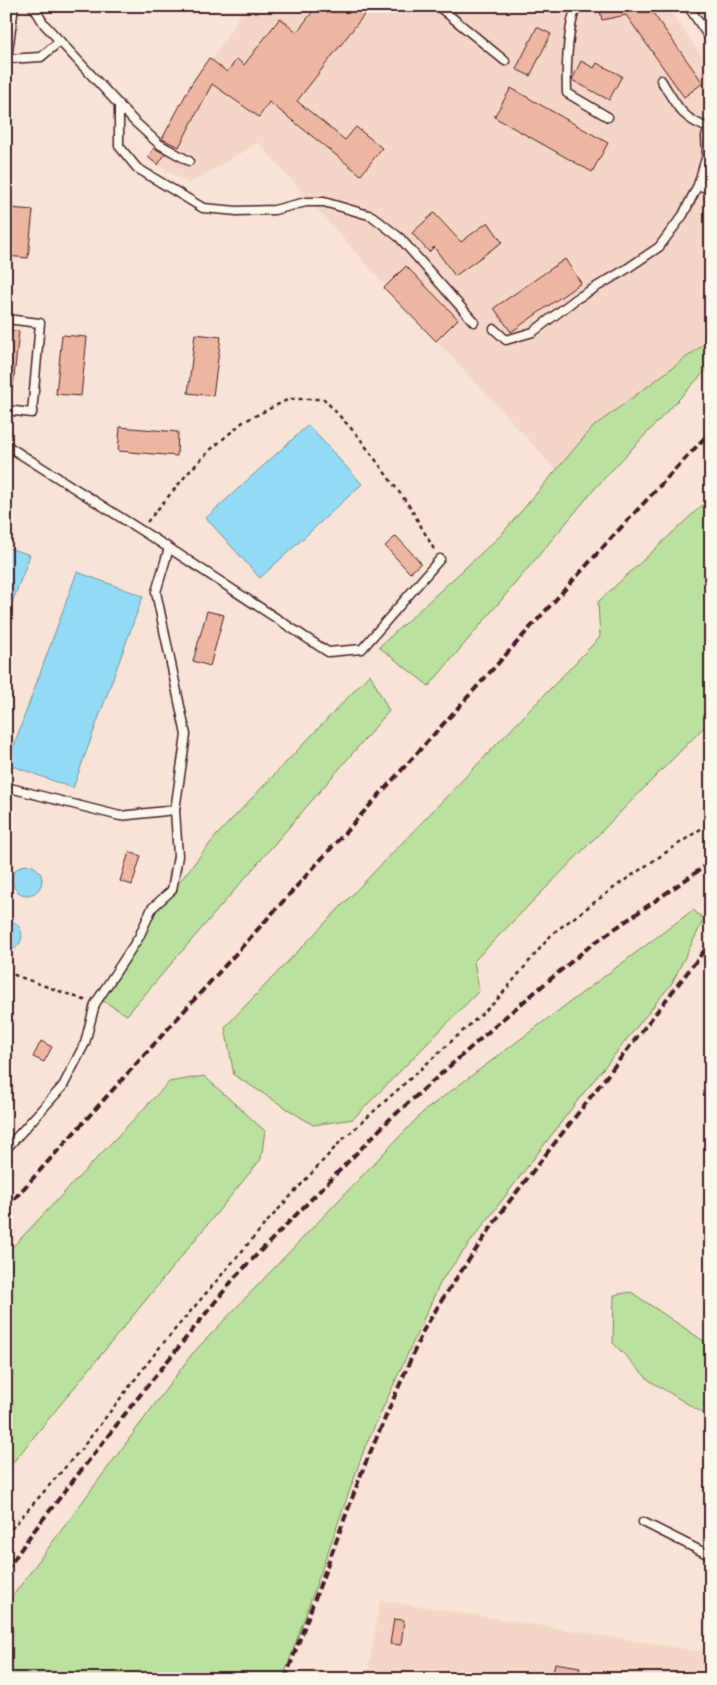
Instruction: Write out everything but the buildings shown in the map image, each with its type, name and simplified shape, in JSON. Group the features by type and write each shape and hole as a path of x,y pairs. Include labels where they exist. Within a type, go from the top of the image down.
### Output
{"lane":[{"path":"14,6 7,62 41,57 60,41"},
{"path":"33,6 44,24 134,121 159,144 189,161"},
{"path":"438,6 505,61"},
{"path":"576,6 572,17 566,66 566,93 608,117"},
{"path":"688,6 711,40"},
{"path":"494,329 506,340 533,332 576,299 659,247 683,215 698,185 707,155 706,136 710,126 694,123 680,110 661,80"},
{"path":"119,104 119,146 137,168 203,208 237,211 274,210 306,202 324,202 372,216 400,238 474,322"},
{"path":"698,185 711,190"},
{"path":"6,319 40,323 32,413 6,410"},
{"path":"6,445 169,548 328,652 362,649 440,559"},
{"path":"6,1149 64,1086 86,1043 95,1004 139,937 152,908 172,890 178,856 175,810 186,735 156,592 169,548"},
{"path":"6,786 120,816 175,810"},
{"path":"643,1522 711,1556"}],"path":[{"path":"140,530 188,473 243,422 289,399 324,399 358,436 410,507 440,559"},
{"path":"6,1535 82,1448 160,1347 266,1223 341,1142 496,1001 553,933 622,882 711,822"},
{"path":"6,972 95,1004"}],"shaded area":[{"path":"240,6 666,6 711,68 711,338 561,475 374,273 258,143 190,183 148,161 241,13"},
{"path":"380,1600 711,1653 711,1679 367,1679"}],"green space":[{"path":"711,339 711,365 597,486 429,686 379,647 501,535 593,427"},
{"path":"711,497 711,720 474,961 479,991 353,1119 313,1125 234,1075 225,1027 600,637 598,602"},
{"path":"370,674 389,711 127,1015 103,1001 157,910 216,836"},
{"path":"693,910 704,919 672,983 578,1100 441,1281 365,1447 285,1673 281,1679 6,1679 6,1605 192,1354 423,1112"},
{"path":"204,1076 265,1131 261,1159 6,1471 6,1254 169,1082"},
{"path":"631,1292 711,1346 711,1418 650,1381 613,1343 614,1295"}],"water":[{"path":"308,425 362,484 260,578 206,518"},
{"path":"6,547 30,555 6,619"},
{"path":"77,572 143,596 73,788 7,764"},
{"path":"27,865 38,869 42,880 38,891 27,895 16,891 12,880 16,869"},
{"path":"6,920 18,925 22,936 18,946 6,951"}],"railway":[{"path":"6,1208 614,535 711,431"},
{"path":"6,1571 30,1536 132,1405 236,1276 389,1120 504,1018 590,946 711,862"},
{"path":"285,1679 363,1469 423,1331 445,1295 505,1207 711,942"}]}
